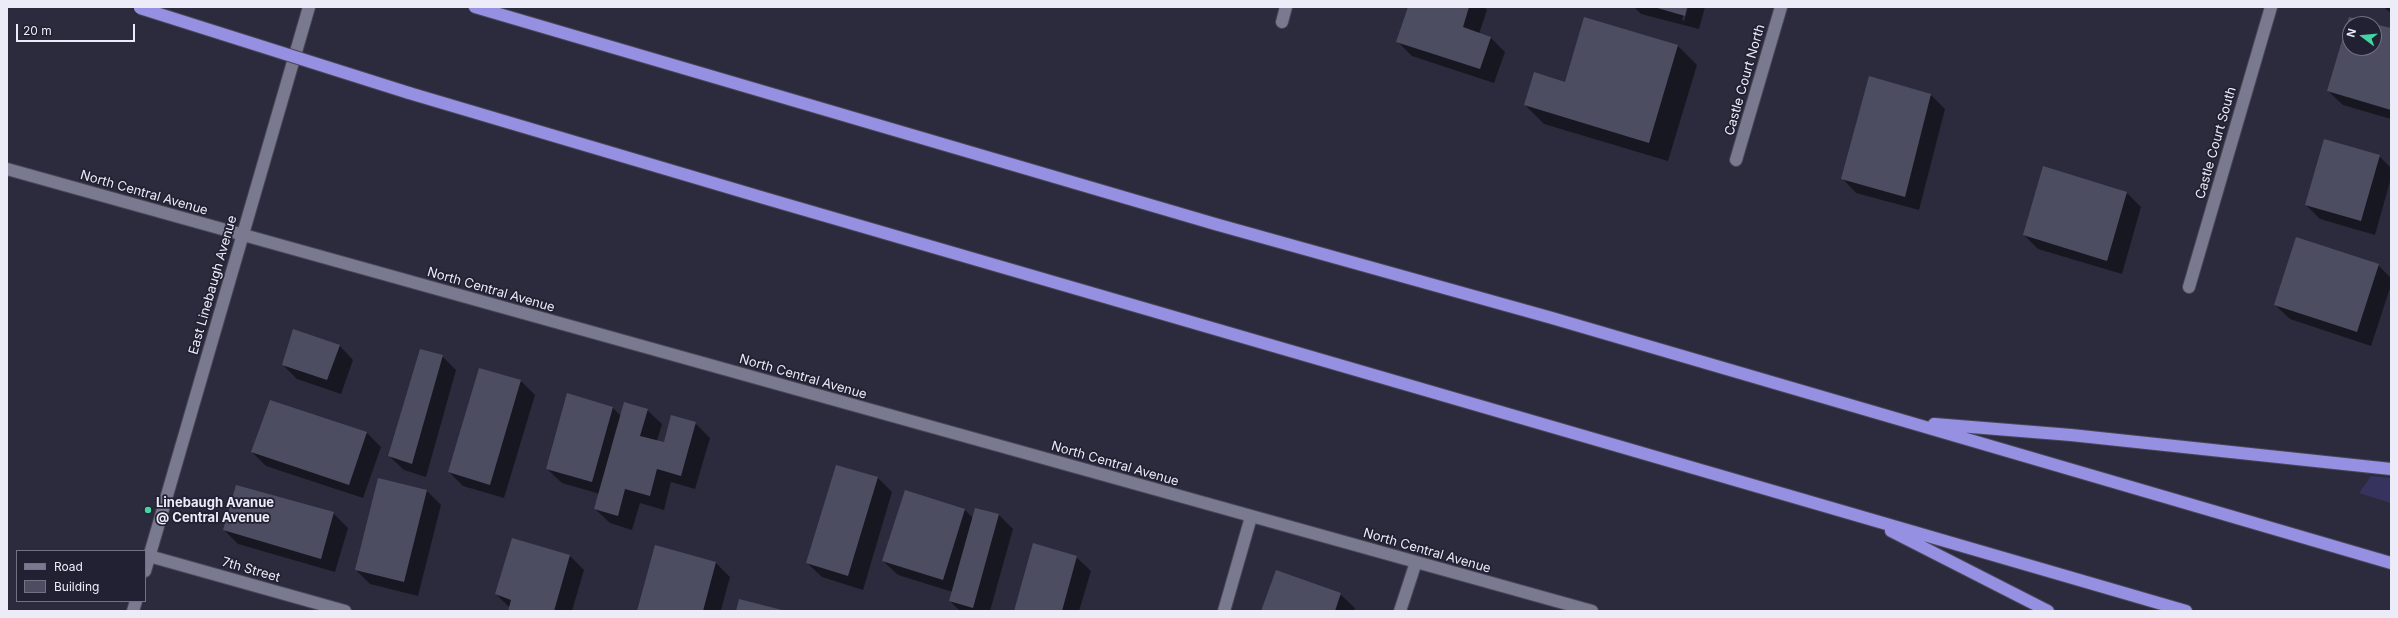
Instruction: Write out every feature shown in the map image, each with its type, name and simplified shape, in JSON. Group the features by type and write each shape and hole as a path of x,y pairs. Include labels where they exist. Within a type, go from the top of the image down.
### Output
{"highway":[{"path":"139,7 409,93 772,201 2186,611"},
{"path":"475,7 1185,215 1552,318 2391,564"},
{"path":"1909,423 2071,434 2391,469"},
{"path":"1865,518 2048,611"}],"street":[{"name":"East Linebaugh Avenue","path":"146,567 309,7"},
{"path":"1282,22 1286,7"},
{"name":"Castle Court North","path":"1736,160 1780,7"},
{"name":"Castle Court South","path":"2189,287 2271,7"},
{"name":"North Central Avenue","path":"7,169 242,236 1416,562 1579,609 1592,611"},
{"path":"1224,611 1251,517"},
{"name":"7th Street","path":"149,556 345,611"},
{"path":"1400,611 1416,562"}],"shaded area":[{"path":"2371,476 2391,478 2391,503 2359,493"}],"building":[{"path":"1408,7 1469,7 1463,27 1491,37 1480,69 1396,42"},
{"path":"1654,7 1687,7 1685,16"},
{"path":"1584,17 1678,45 1649,143 1524,105 1534,72 1565,82"},
{"path":"2382,26 2391,28 2391,110 2327,91 2342,41 2342,56 2382,56"},
{"path":"1869,76 1931,94 1905,197 1841,179"},
{"path":"2324,139 2380,155 2361,221 2305,205"},
{"path":"2043,166 2127,192 2107,261 2023,235"},
{"path":"2296,237 2379,264 2357,332 2274,305"},
{"path":"293,329 340,345 327,380 282,365"},
{"path":"420,349 443,355 412,464 388,456"},
{"path":"479,368 521,380 490,485 448,472"},
{"path":"567,393 613,407 592,482 546,469"},
{"path":"270,400 367,432 349,485 251,452"},
{"path":"624,402 648,409 640,436 664,442 671,415 696,422 681,476 657,469 650,496 625,489 618,516 594,509"},
{"path":"836,465 878,477 848,576 806,563"},
{"path":"378,478 427,490 404,582 355,570"},
{"path":"236,485 334,512 321,559 223,530"},
{"path":"905,490 965,509 943,580 882,561"},
{"path":"975,508 999,514 973,608 949,601"},
{"path":"512,538 570,555 554,611 508,611 511,600 495,594"},
{"path":"1033,543 1077,556 1062,611 1014,611"},
{"path":"655,545 716,562 703,611 637,611"},
{"path":"1276,570 1341,593 1335,611 1261,611"},
{"path":"739,599 782,610 782,611 736,611"}],"place":[{"name":"Linebaugh Avanue @ Central Avenue","path":"148,510"}]}
